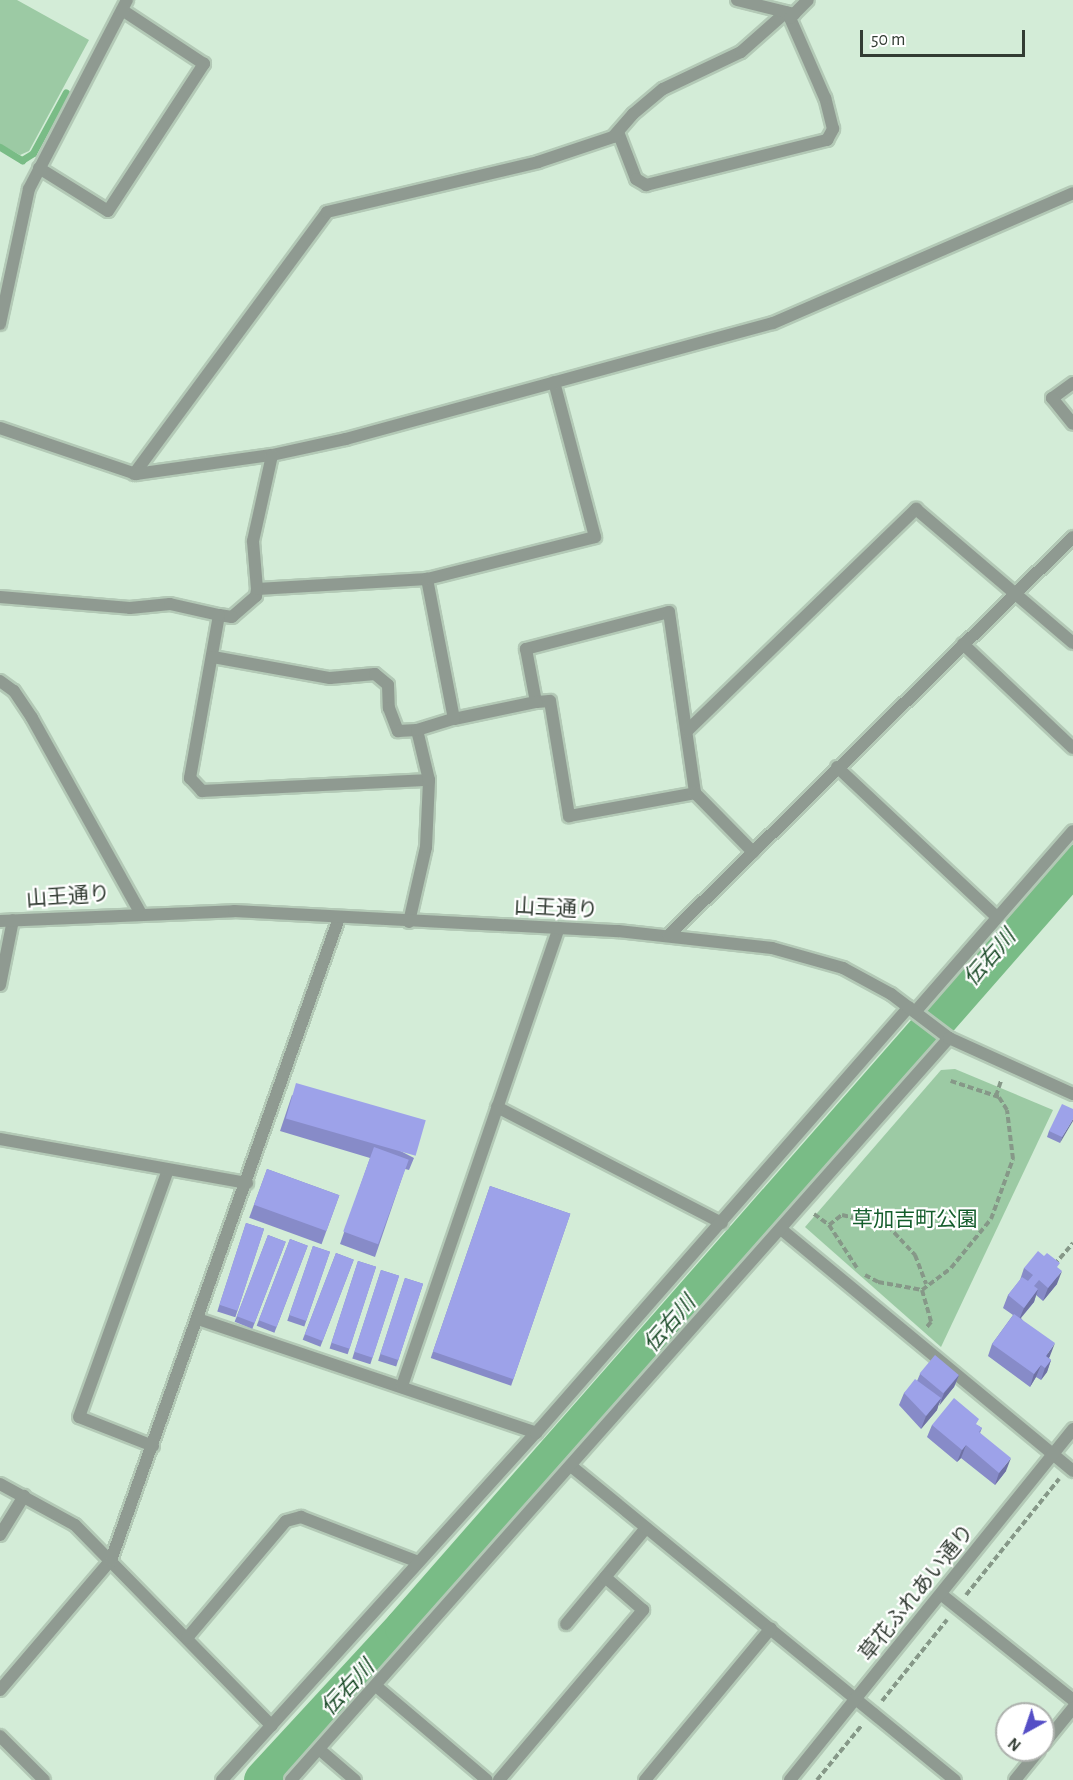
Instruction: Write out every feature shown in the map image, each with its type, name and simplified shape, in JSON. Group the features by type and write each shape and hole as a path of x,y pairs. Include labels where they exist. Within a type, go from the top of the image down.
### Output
{"street":[{"path":"737,0 790,14"},
{"path":"134,474 327,212 538,162 604,141 618,132 633,114 663,89 741,52 808,0"},
{"path":"0,324 3,298 28,189 39,168 125,5 204,64 108,211 39,168"},
{"path":"618,132 636,179 646,185 827,140 833,129 825,98 790,14"},
{"path":"0,428 134,474 272,455 346,439 773,323 1073,193"},
{"path":"257,589 427,579 595,537 554,382"},
{"path":"1073,383 1052,398 1073,424"},
{"path":"0,597 130,608 170,604 232,617 256,596 253,541 272,455"},
{"path":"688,730 916,509 1073,643"},
{"path":"669,935 1073,537"},
{"path":"427,579 454,719"},
{"path":"536,702 526,649 669,612 688,730 695,793 753,852"},
{"path":"219,615 190,778 202,791 429,780"},
{"path":"963,644 1073,748"},
{"path":"213,657 330,678 375,674 388,685 389,708 398,731 417,730 454,719 550,701 569,816 695,793"},
{"path":"0,681 14,691 32,718 140,912"},
{"path":"409,922 426,847 429,780 417,730"},
{"path":"837,767 997,917"},
{"path":"222,1780 915,1011 1073,831"},
{"name":"山王通り","path":"6,920 140,912 234,911 669,935 809,957 868,981 915,1011 946,1036 1073,1095"},
{"path":"0,1690 111,1560 247,1184 339,918"},
{"path":"0,986 6,920"},
{"path":"402,1386 559,928"},
{"path":"291,1780 782,1230 946,1036"},
{"path":"497,1107 722,1223"},
{"path":"0,1139 247,1184"},
{"path":"153,1446 79,1417 168,1170"},
{"path":"782,1230 1071,1469"},
{"path":"198,1319 536,1433"},
{"name":"草花ふれあい通り","path":"790,1780 1073,1430"},
{"path":"571,1466 771,1628 953,1780"},
{"path":"0,1484 58,1513 111,1560 272,1726"},
{"path":"0,1535 24,1496"},
{"path":"187,1638 286,1521 301,1517 418,1562"},
{"path":"566,1624 646,1528"},
{"path":"499,1780 643,1610 605,1577"},
{"path":"942,1594 1073,1701"},
{"path":"645,1780 771,1628"},
{"path":"376,1686 487,1780"},
{"path":"1055,1730 1073,1708"},
{"path":"0,1736 44,1780"},
{"path":"320,1750 356,1780"},
{"path":"1015,1780 1029,1762"}],"path":[{"path":"921,1333 931,1322 922,1290 926,1284 951,1268 991,1219 1009,1176 1013,1144 1007,1110 996,1096 951,1081"},
{"path":"996,1096 1001,1081"},
{"path":"812,1212 829,1225 842,1248 867,1276 922,1290"},
{"path":"829,1225 842,1215 888,1226 915,1255 926,1284"},
{"path":"1054,1265 1073,1243"},
{"path":"817,1780 1071,1469"}],"green space":[{"path":"0,0 17,0 89,40 29,151 20,155 0,144"},
{"name":"草加吉町公園","path":"955,1069 1053,1110 941,1347 805,1227 941,1070"}],"building":[{"path":"296,1083 426,1120 416,1156 286,1119"},
{"path":"1062,1104 1073,1109 1073,1119 1062,1137 1049,1131"},
{"path":"374,1147 409,1160 378,1244 343,1232"},
{"path":"267,1169 339,1195 326,1231 254,1205"},
{"path":"490,1186 570,1214 513,1379 433,1351"},
{"path":"246,1223 264,1229 237,1311 219,1305"},
{"path":"268,1235 286,1242 255,1323 237,1316"},
{"path":"290,1239 308,1246 277,1327 259,1320"},
{"path":"313,1246 330,1252 306,1321 289,1315"},
{"path":"1038,1251 1044,1256 1047,1253 1060,1263 1057,1267 1062,1271 1048,1288 1039,1280 1034,1286 1038,1289 1024,1308 1008,1295 1022,1277 1028,1281 1033,1275 1024,1268"},
{"path":"336,1253 354,1260 323,1341 305,1334"},
{"path":"358,1261 376,1267 349,1349 331,1343"},
{"path":"381,1270 399,1276 372,1358 354,1352"},
{"path":"405,1278 423,1284 398,1360 380,1354"},
{"path":"1014,1314 1055,1343 1046,1356 1051,1360 1045,1368 1041,1365 1034,1374 992,1344"},
{"path":"935,1355 959,1375 943,1393 920,1373"},
{"path":"915,1379 941,1398 926,1416 904,1393"},
{"path":"954,1398 979,1419 976,1424 982,1428 979,1432 1011,1458 999,1473 966,1445 962,1450 932,1425"}],"waterway":[{"path":"0,147 22,160 33,153 66,92"},
{"name":"伝右川","path":"263,1780 404,1627 1073,864"}]}
